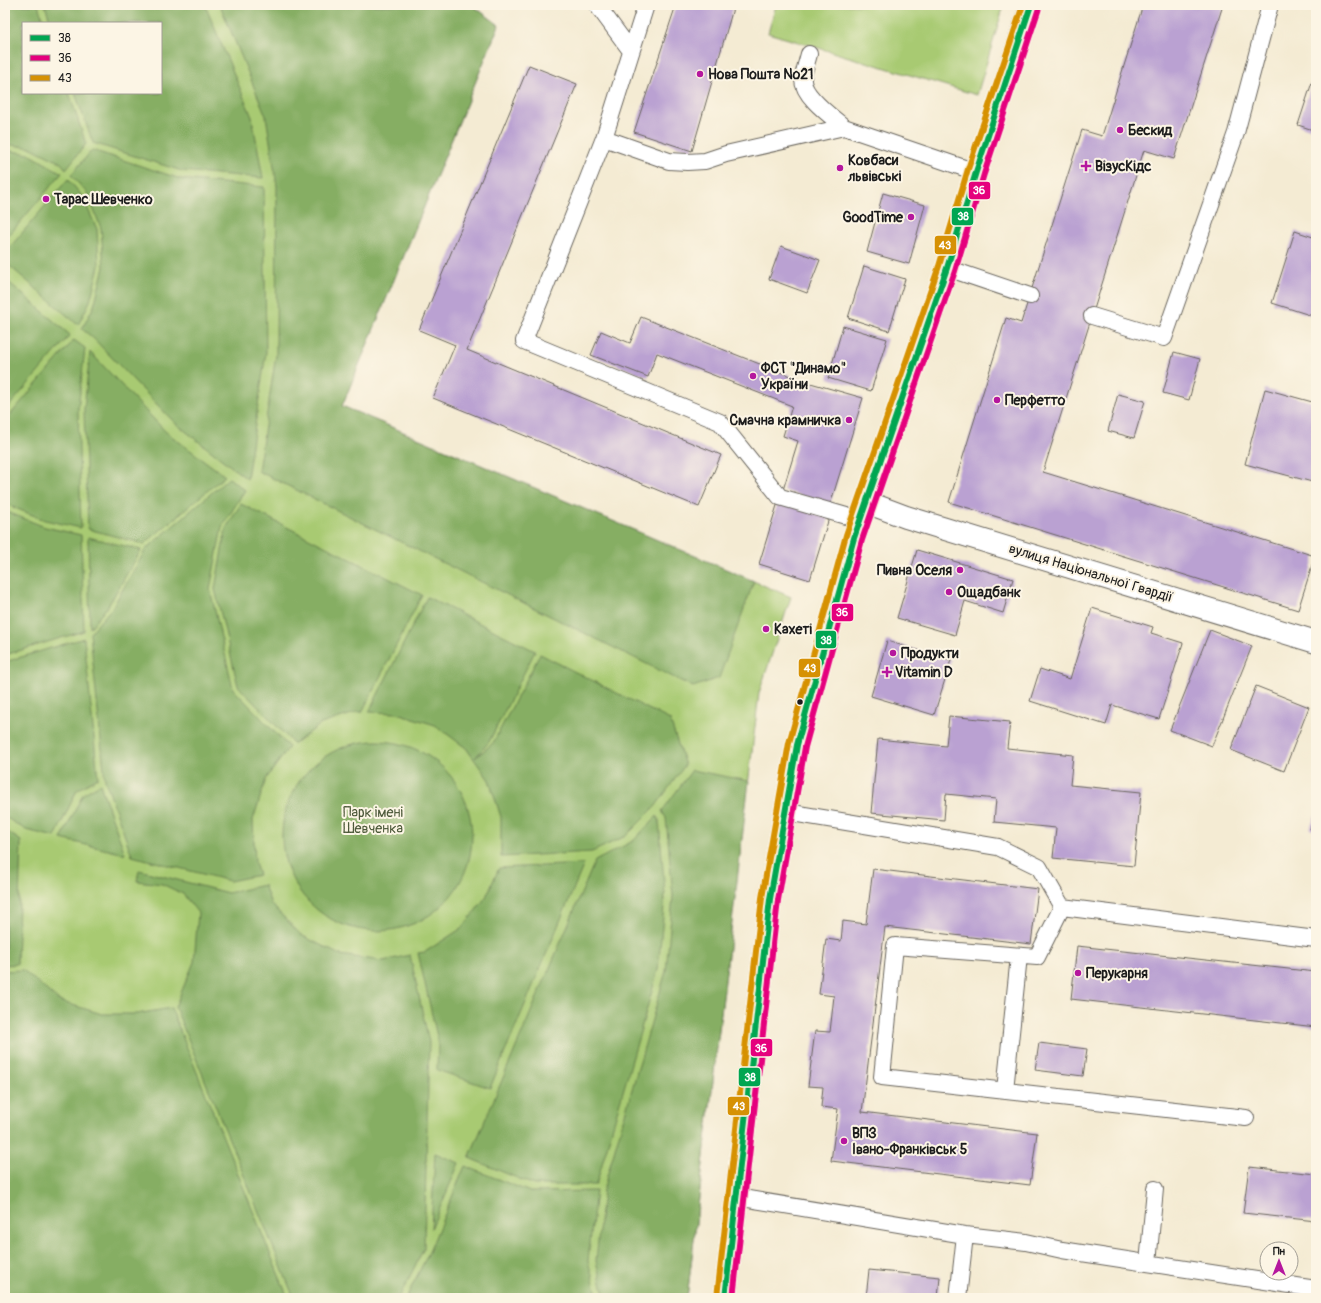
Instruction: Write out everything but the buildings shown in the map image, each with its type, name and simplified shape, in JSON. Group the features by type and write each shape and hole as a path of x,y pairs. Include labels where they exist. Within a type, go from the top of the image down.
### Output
{"main road":[{"path":"725,1298 770,899 797,745 854,538 947,268 976,172 1031,5"}],"street":[{"name":"вулиця Національної Гвардії","path":"863,511 906,517 1316,642"}],"lane":[{"path":"597,5 631,51"},
{"path":"646,5 604,138 524,341 720,422 780,497 863,511"},
{"path":"1092,316 1164,338 1236,133 1270,5"},
{"path":"809,54 803,80 806,90 812,99 844,127 976,172"},
{"path":"604,138 669,161 687,162 705,161 726,154 844,127"},
{"path":"947,268 1030,296"},
{"path":"786,812 998,847 1038,867 1062,907"},
{"path":"1062,907 1316,938"},
{"path":"1062,907 1037,957 895,946 882,1077 1246,1118"},
{"path":"1005,1090 1019,956"},
{"path":"1148,1263 1155,1189"},
{"path":"736,1197 965,1234 1026,1242 1062,1250 1316,1289"},
{"path":"958,1298 965,1234"}],"green space":[{"name":"Парк імені Шевченка","path":"5,5 472,5 499,25 342,406 791,597 759,693 687,1298 5,1298"},
{"path":"5,5 38,5 44,22 22,22 22,94 69,94 86,144 66,169 61,163 32,148 5,144"},
{"path":"45,5 205,5 252,117 263,178 182,171 93,143 75,94 162,94 162,22 51,22"},
{"path":"220,5 472,5 499,25 342,406 754,581 719,678 693,687 258,471 276,355 277,186 266,116"},
{"path":"776,5 1004,5 977,95 768,33"},
{"path":"5,150 29,154 62,173 5,240"},
{"path":"92,150 181,179 264,187 266,352 247,479 175,423 93,338 82,329 94,306 104,267 101,228 87,193 71,175"},
{"path":"68,179 82,196 97,229 99,266 90,301 78,325 5,262 5,253"},
{"path":"5,279 70,335 5,411"},
{"path":"74,340 85,348 78,409 81,528 45,520 5,504 5,421"},
{"path":"90,352 166,432 225,476 144,544 88,529 84,409"},
{"path":"229,478 245,490 222,527 210,589 233,689 289,747 266,779 253,820 255,863 259,875 230,881 132,856 105,780 90,633 112,608 146,549"},
{"path":"241,504 422,595 362,712 321,724 294,744 238,686 215,589 226,528"},
{"path":"5,511 45,527 81,535 84,631 5,655"},
{"path":"88,537 141,550 108,606 90,628"},
{"path":"427,597 535,651 489,742 475,758 493,743 540,654 670,720 685,765 655,807 626,836 592,852 501,857 501,817 489,780 466,748 435,725 397,713 369,712"},
{"path":"84,638 98,778 77,790 55,837 26,830 5,817 5,662"},
{"path":"368,741 386,741 405,745 422,752 444,769 456,783 465,800 472,827 472,845 465,872 456,889 444,903 422,920 405,927 386,931 368,931 349,927 332,920 310,903 298,889 286,864 282,845 282,827 286,808 293,791 310,769 324,757 349,745"},
{"path":"692,770 749,781 687,1298 605,1298 596,1261 603,1190 666,971 673,896 666,818 662,811"},
{"path":"100,784 125,854 61,839 83,794"},
{"path":"657,816 659,820 665,895 658,970 596,1185 534,1185 469,1158 595,861 633,841"},
{"path":"5,830 21,841 17,964 5,965"},
{"path":"584,864 490,1088 437,1070 438,1041 418,953 425,952 462,928 486,897 499,868"},
{"path":"139,870 228,893 264,885 271,904 301,935 340,955 383,961 410,955 429,1042 424,1248 399,1298 294,1298 175,1007 194,962 198,913 183,894 162,884 137,881"},
{"path":"23,970 59,1001 102,1014 137,1014 171,1008 288,1298 5,1298 5,971"},
{"path":"435,1153 459,1163 431,1229"},
{"path":"465,1166 530,1192 596,1191 588,1261 598,1298 406,1298 429,1252"}],"transit line":[{"name":"43","path":"717,1297 762,898 789,743 846,535 939,266 968,169 1023,5"},
{"name":"38","path":"725,1298 770,899 797,745 854,538 947,268 976,172 1031,5"},
{"name":"36","path":"733,1298 778,900 805,747 862,540 955,271 984,174 1039,8"}],"place":[{"name":"Нова Пошта №21","path":"700,74"},
{"name":"Бескид","path":"1120,130"},
{"name":"ВізусКідс","path":"1086,166"},
{"name":"Ковбаси львівські","path":"840,168"},
{"name":"Тарас Шевченко","path":"46,199"},
{"name":"GoodTime","path":"911,217"},
{"name":"ФСТ \"Динамо\" України","path":"753,376"},
{"name":"Перфетто","path":"997,400"},
{"name":"Смачна крамничка","path":"849,420"},
{"name":"Пивна Оселя","path":"960,570"},
{"name":"Ощадбанк","path":"949,592"},
{"name":"Кахеті","path":"766,629"},
{"name":"Продукти","path":"893,653"},
{"name":"Vitamin D","path":"887,672"},
{"name":"Перукарня","path":"1078,973"},
{"name":"ВПЗ Івано-Франківськ 5","path":"844,1141"}]}
